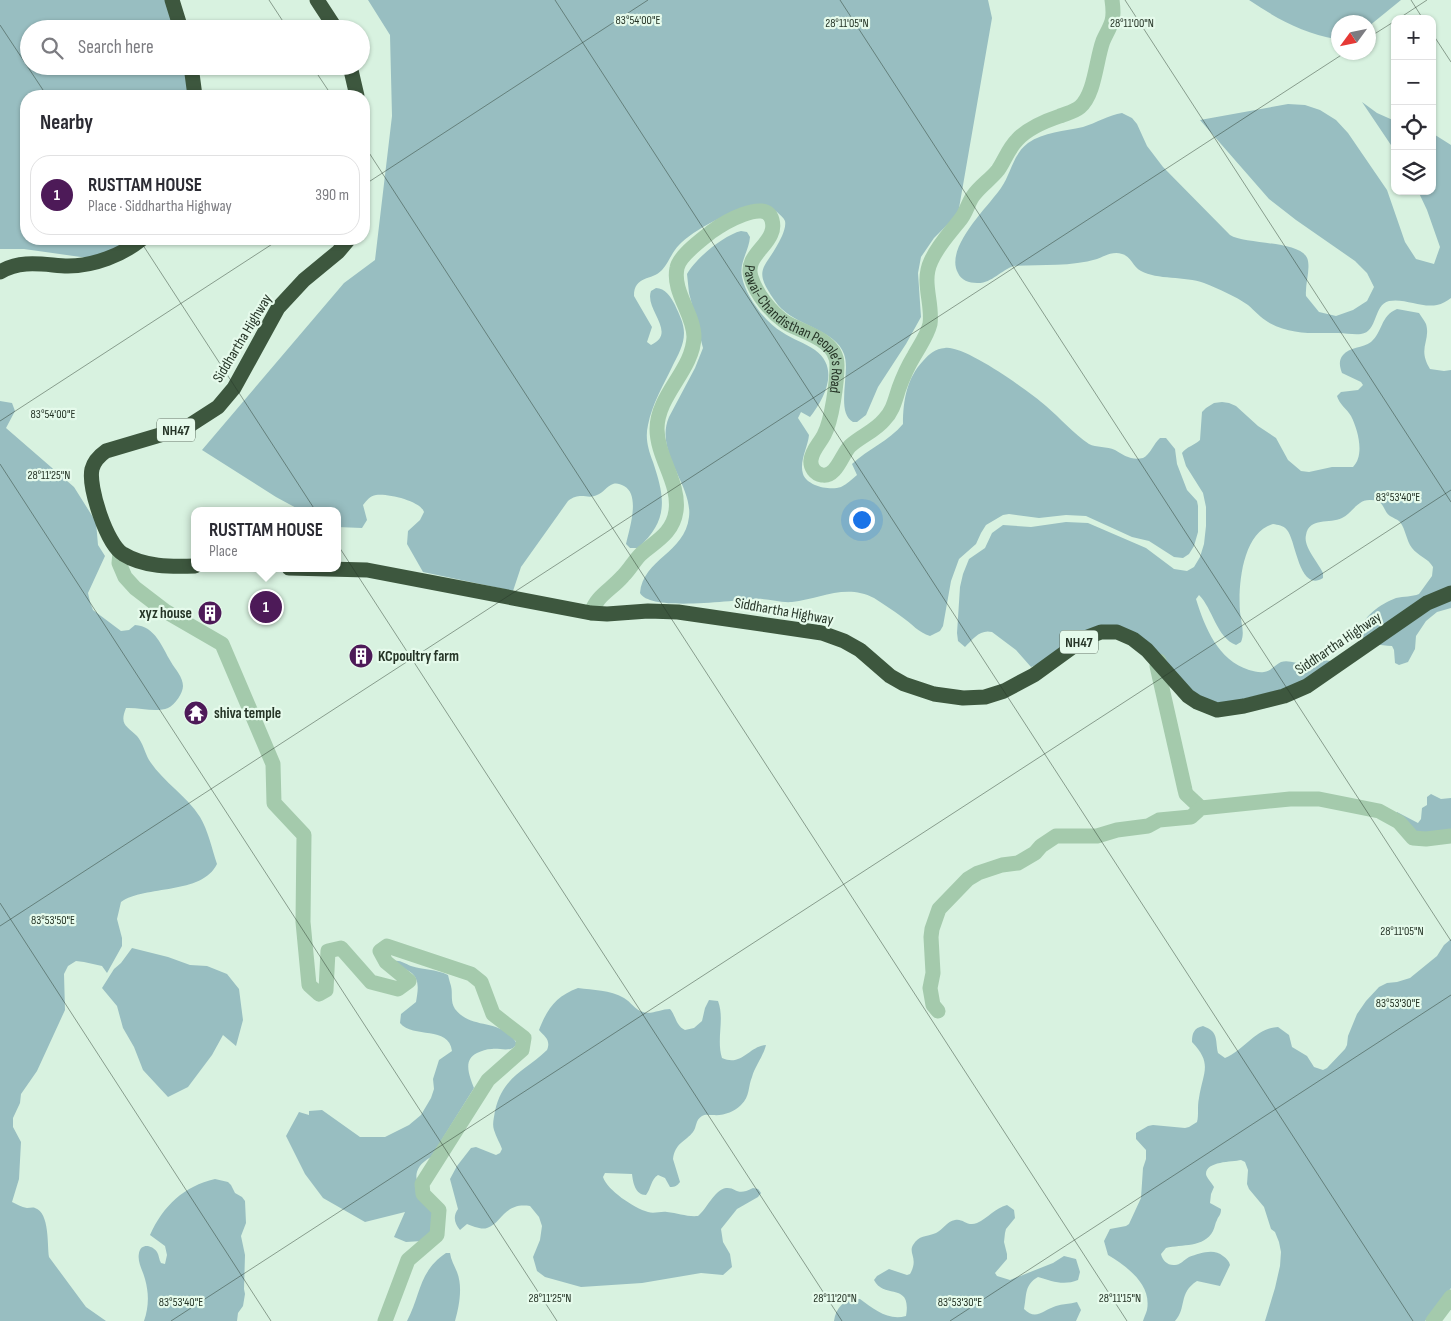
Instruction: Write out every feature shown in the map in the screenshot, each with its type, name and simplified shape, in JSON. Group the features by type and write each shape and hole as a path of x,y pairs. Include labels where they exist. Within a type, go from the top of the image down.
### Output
{"highway":[{"path":"172,0 178,20"},
{"path":"317,0 330,20"},
{"path":"192,75 194,90"},
{"path":"352,75 356,90"},
{"path":"0,272 8,267 22,264 67,266 92,263 122,252 133,245"},
{"name":"Siddhartha Highway","path":"120,553 107,532 93,493 92,472 97,458 106,451 187,427 218,407 234,388 278,308 304,280 344,245"},
{"path":"120,553 146,563 175,567 191,566"},
{"name":"Siddhartha Highway","path":"341,569 366,570 590,613 678,612 822,633 851,645 874,661 890,676 904,684 926,692 949,697 985,697 1004,691 1034,674 1085,638 1109,631 1126,635 1142,645 1159,661 1188,696 1217,710 1244,706 1284,696 1307,686 1427,603 1451,593"}],"street":[{"name":"Pawai-Chandisthan People's Road","path":"590,613 600,597 623,576 639,556 667,533 675,517 677,508 675,492 660,450 657,425 660,411 684,365 693,342 692,328 677,278 679,262 699,242 726,222 756,211 766,212 771,216 773,224 771,235 750,266 752,281 778,317 825,343 837,358 836,382 827,428 810,461 817,473 824,476 829,474 834,470 848,448 878,427 892,410 907,368 924,340 929,327 927,282 929,265 940,244 966,213 972,197 997,170 1009,149 1020,136 1042,124 1075,111 1086,100 1103,42 1113,19 1112,0"},
{"path":"120,553 119,563 125,577 135,588 165,611 222,644 273,764 274,803 304,835 303,922 309,985 319,994 326,990 328,951 341,948 371,982 398,989 408,981 386,962 380,952 387,946 471,974 481,982 493,1014 524,1038 522,1050 488,1080 422,1184 423,1194 439,1210 437,1235 408,1260 385,1321"},
{"path":"1159,661 1157,666 1186,794 1201,808"},
{"path":"938,1011 933,1005 930,988 933,973 932,929 940,909 968,879 978,873 1002,865 1018,863 1036,853 1041,846 1056,836 1097,836 1117,830 1148,826 1159,820 1191,817 1201,808 1290,799 1319,799 1379,811 1399,822 1413,838 1426,839 1451,836"},
{"path":"1433,1321 1451,1297"}],"shaded area":[{"path":"0,0 174,0 181,20 20,20 20,75 192,75 194,90 20,90 20,245 127,245 88,258 24,249 0,249"},
{"path":"368,0 988,0 992,18 958,214 934,238 921,257 918,273 921,317 878,387 866,415 857,422 853,422 845,410 846,362 840,346 824,333 785,312 778,305 764,283 763,269 782,236 785,221 777,212 767,208 755,207 726,215 698,230 679,245 662,270 640,281 635,289 634,296 652,327 647,342 651,345 658,340 661,334 659,320 650,298 651,291 656,288 665,291 672,299 681,319 684,333 680,350 655,402 648,425 648,443 660,487 662,508 655,528 638,548 630,548 626,544 631,522 632,497 624,486 614,484 597,495 590,497 580,496 568,501 521,567 513,591 423,572 407,544 408,531 420,520 424,512 417,504 395,497 374,496 369,498 363,505 367,520 362,528 341,527 341,507 294,507 202,450 344,283 375,260 392,116 390,35"},
{"path":"1249,0 1401,0 1376,20 1376,15 1331,15 1331,38 1312,33 1270,13"},
{"path":"1362,102 1377,113 1391,119 1391,145"},
{"path":"1288,104 1305,105 1320,110 1336,120 1348,133 1387,190 1405,242 1416,259 1434,264 1440,247 1420,195 1436,195 1436,136 1451,145 1451,298 1441,304 1431,306 1395,300 1384,303 1370,329 1361,334 1311,333 1293,331 1276,326 1265,320 1243,302 1204,283 1148,274 1138,269 1128,257 1119,253 1112,253 1087,262 1014,266 982,283 974,283 961,278 955,263 962,240 969,228 1001,188 1023,148 1041,136 1083,127 1122,113 1132,118 1137,124 1147,146 1163,167 1230,235 1286,246 1297,249 1304,254 1308,261 1306,296 1319,312 1336,316 1353,310 1367,301 1374,287 1367,273 1355,261 1269,199 1200,120"},
{"path":"747,232 750,237 741,272 744,285 752,301 776,328 815,350 823,357 827,365 828,383 821,401 810,417 801,412 798,418 809,435 802,469 805,478 809,482 825,488 836,488 843,486 857,475 852,464 903,424 907,390 918,368 935,350 954,349 982,361 1038,399 1089,444 1112,449 1128,457 1139,459 1148,454 1160,438 1166,438 1175,449 1177,464 1187,490 1197,501 1198,506 1198,532 1194,546 1189,554 1183,558 1174,557 1149,541 1132,537 1086,516 1066,515 1039,518 1003,515 986,525 976,544 959,559 951,581 943,626 940,631 930,636 874,598 853,592 833,593 792,602 759,599 675,604 647,599 640,593 643,581 648,572 680,539 686,529 689,517 689,505 666,443 669,417 695,368 703,348 689,293 687,274 711,248 734,233"},
{"path":"1397,309 1419,313 1426,324 1427,335 1424,350 1426,362 1430,369 1451,370 1451,608 1437,612 1426,621 1416,636 1415,649 1408,662 1399,665 1395,663 1392,646 1367,641 1360,635 1361,628 1367,617 1384,604 1396,598 1419,594 1432,576 1433,567 1412,548 1400,522 1387,514 1383,506 1376,500 1366,500 1342,518 1316,523 1308,529 1306,535 1307,544 1323,573 1323,578 1315,581 1303,572 1290,536 1284,527 1273,524 1263,529 1254,538 1248,549 1241,575 1240,612 1243,635 1241,642 1236,645 1224,636 1199,595 1196,599 1214,642 1229,659 1238,665 1249,670 1262,672 1284,661 1311,664 1331,661 1331,665 1293,687 1222,704 1206,703 1123,630 1031,667 1016,650 992,632 980,633 965,647 958,641 960,587 963,574 969,559 985,548 992,533 1003,525 1031,527 1066,522 1088,523 1146,548 1174,569 1187,571 1194,567 1200,557 1204,544 1206,507 1203,493 1186,466 1182,453 1200,440 1202,412 1214,403 1222,402 1236,406 1258,426 1276,438 1288,460 1301,471 1309,472 1332,467 1353,467 1359,456 1358,435 1351,416 1339,402 1337,396 1341,392 1358,390 1363,385 1361,382 1342,373 1340,360 1349,350 1371,342 1378,334 1387,316"},
{"path":"0,401 12,403 15,411 6,428 74,487 96,522 98,545 105,556 88,593 93,610 121,631 129,630 135,625 148,629 157,638 180,676 183,689 171,706 158,710 126,708 123,718 125,725 139,739 155,768 200,817 208,834 217,864 210,874 199,881 144,893 121,902 117,919 122,946 107,973 102,966 84,962 76,961 68,966 64,974 65,1010 37,1071 21,1094 20,1103 13,1118 13,1127 21,1142 19,1179 12,1202 25,1208 34,1208 40,1211 47,1230 49,1257 86,1307 106,1321 0,1321"},
{"path":"1431,794 1441,799 1451,798 1451,832 1417,834 1396,815 1397,812 1418,823 1421,819 1422,808 1427,805 1427,797"},
{"path":"1451,939 1451,1288 1425,1321 1265,1321 1275,1288 1281,1252 1279,1242 1275,1232 1271,1229 1264,1207 1249,1189 1247,1184 1248,1170 1245,1162 1241,1160 1215,1164 1207,1170 1206,1175 1214,1187 1210,1203 1221,1209 1214,1230 1209,1236 1198,1243 1166,1248 1161,1254 1166,1262 1172,1265 1179,1264 1189,1257 1202,1253 1215,1252 1219,1254 1227,1259 1230,1265 1220,1286 1197,1281 1187,1290 1181,1311 1175,1321 1143,1321 1147,1310 1146,1292 1130,1270 1108,1255 1104,1241 1110,1229 1129,1224 1141,1198 1146,1150 1136,1139 1136,1133 1153,1125 1185,1128 1197,1122 1198,1101 1205,1069 1203,1056 1192,1042 1193,1034 1196,1030 1203,1026 1212,1031 1215,1036 1218,1053 1225,1058 1256,1035 1270,1028 1278,1027 1289,1035 1292,1047 1307,1056 1314,1067 1323,1070 1345,1049 1357,1014 1379,987 1387,983 1410,978 1437,956 1444,945"},
{"path":"132,948 190,965 207,966 227,974 239,989 243,1020 236,1046 223,1035 212,1055 188,1087 168,1097 143,1070 134,1047 123,1028 117,1006 102,988 114,969"},
{"path":"394,961 448,975 455,1009 462,1016 503,1030 517,1044 509,1049 484,1050 472,1056 468,1064 474,1088 431,1157 418,1169 416,1176 420,1190 432,1212 435,1228 422,1241 406,1242 394,1237 405,1212 365,1222 323,1198 305,1174 286,1136 299,1112 309,1115 309,1111 322,1110 360,1137 385,1137 409,1125 421,1115 434,1089 433,1079 439,1060 452,1051 449,1043 444,1038 406,1028 400,1023 401,1014 416,1002 418,984 415,976"},
{"path":"578,988 619,995 638,1010 646,1013 670,1009 680,1026 685,1030 694,1028 702,1021 709,1000 718,1001 721,1015 720,1051 722,1058 735,1060 760,1046 766,1045 753,1073 744,1102 728,1113 702,1116 698,1119 693,1132 676,1149 673,1159 680,1182 677,1185 670,1187 665,1178 658,1175 646,1195 639,1193 637,1190 632,1174 605,1173 603,1177 615,1193 629,1203 650,1213 665,1212 698,1216 722,1189 730,1188 743,1192 753,1188 758,1189 761,1193 758,1197 737,1209 721,1229 723,1242 730,1254 732,1267 723,1275 701,1273 642,1283 581,1287 545,1277 537,1271 533,1257 540,1240 542,1226 539,1217 530,1206 514,1207 487,1228 467,1224 460,1230 456,1225 455,1217 458,1209 450,1179 471,1148 476,1147 496,1155 500,1153 502,1149 495,1133 493,1121 503,1090 515,1076 547,1050 548,1041 539,1030 545,1016 558,999"},
{"path":"215,1179 228,1182 235,1193 245,1201 246,1223 241,1236 245,1255 245,1294 237,1321 144,1321 148,1305 148,1295 140,1266 140,1250 144,1246 152,1248 157,1252 161,1263 165,1264 167,1255 165,1246 150,1235 155,1225 168,1206 184,1192"},
{"path":"1007,1205 1014,1210 1015,1218 1005,1233 1004,1242 1007,1259 995,1273 997,1276 1010,1280 1053,1263 1064,1256 1076,1259 1080,1272 1078,1280 1062,1283 1038,1277 1028,1287 1024,1309 1032,1314 1040,1314 1056,1306 1077,1302 1081,1310 1076,1321 834,1321 842,1304 855,1299 860,1299 876,1310 893,1317 906,1316 907,1305 905,1298 896,1292 878,1286 874,1280 877,1276 889,1269 907,1275 910,1274 914,1264 912,1248 918,1239 936,1233 952,1221 958,1220 970,1224 977,1223 999,1208"},
{"path":"446,1253 450,1253 460,1284 459,1303 455,1321 407,1321 425,1276 437,1260"}],"place":[{"name":"RUSTTAM HOUSE","path":"266,607"},
{"name":"xyz house","path":"210,613"},
{"name":"KCpoultry farm","path":"361,656"},
{"name":"shiva temple","path":"196,713"}]}
